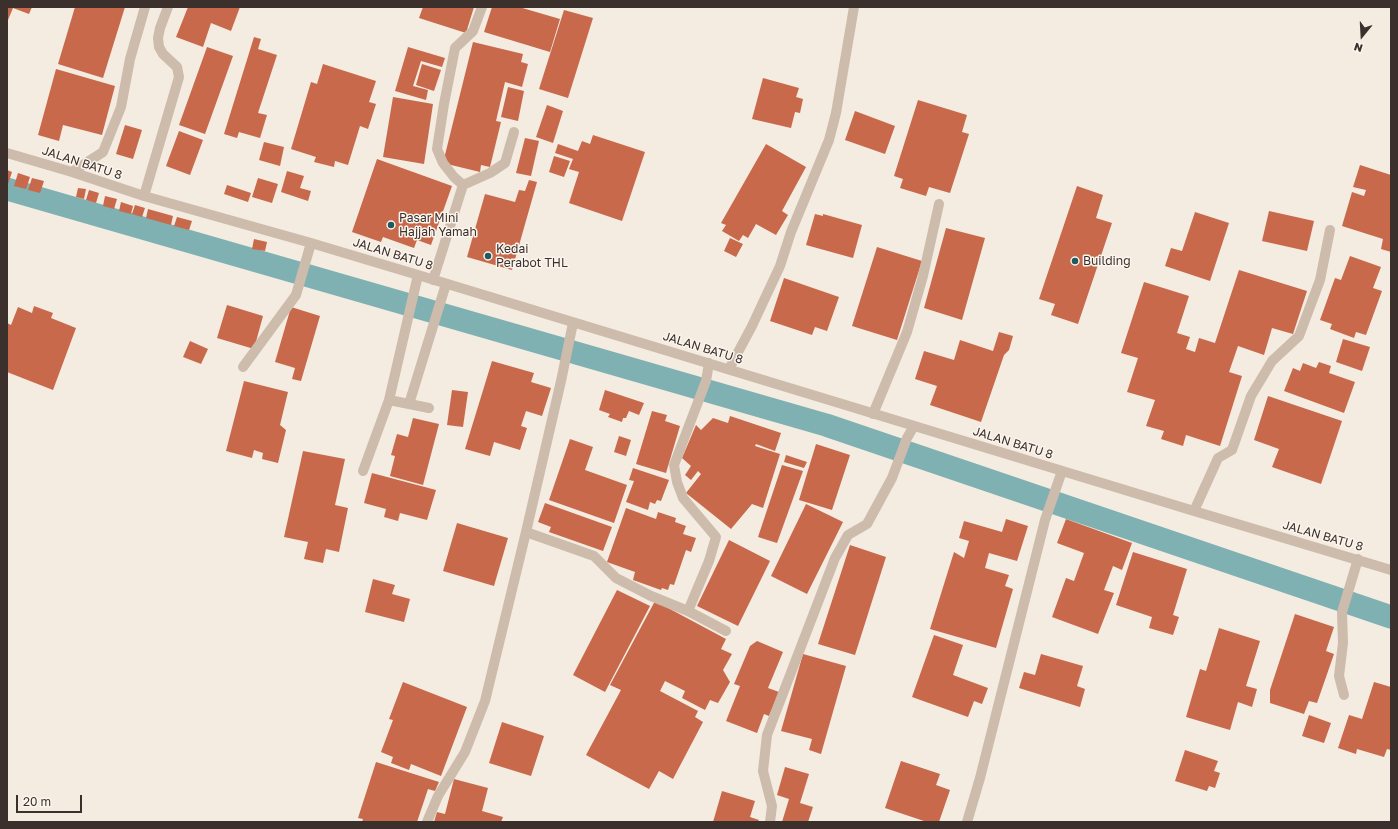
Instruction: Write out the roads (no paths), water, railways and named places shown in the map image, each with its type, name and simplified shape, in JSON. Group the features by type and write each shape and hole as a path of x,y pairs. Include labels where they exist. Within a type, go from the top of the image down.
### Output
{"street":[{"path":"72,172 102,152 121,107 130,59 145,7"},
{"path":"144,196 178,77 177,67 163,54 159,47 158,38 160,28 168,7"},
{"path":"463,185 442,163 437,149 455,48 472,32 482,7"},
{"path":"729,369 752,326 780,266 797,217 829,140 836,113 854,7"},
{"path":"433,280 463,185 490,173 505,163 514,132"},
{"name":"JALAN BATU 8","path":"7,153 72,172 144,196 418,275 1391,570"},
{"path":"873,414 906,332 923,276 939,204"},
{"path":"1194,511 1218,458 1232,450 1251,396 1272,361 1299,336 1320,280 1330,230"},
{"path":"243,366 296,295 311,243"},
{"path":"363,471 389,400 418,275"},
{"path":"409,404 446,284"},
{"path":"427,822 438,796 465,752 485,701 526,532 573,322"},
{"path":"688,611 709,561 716,537 683,498 677,482 674,465 706,381 709,363"},
{"path":"389,400 429,408"},
{"path":"770,822 772,806 764,771 767,735 835,558 848,535 867,524 892,478 907,438 914,426"},
{"path":"967,822 982,770 1046,520 1062,471"},
{"path":"526,532 594,556 616,578 651,596 688,611 726,630"},
{"path":"1344,695 1339,676 1343,643 1342,612 1358,559"}],"waterway":[{"path":"7,189 826,425 1391,617"}],"place":[{"name":"Pasar Mini Hajjah Yamah","path":"391,225"},
{"name":"Kedai Perabot THL","path":"488,256"},
{"name":"Building","path":"1075,261"}]}
